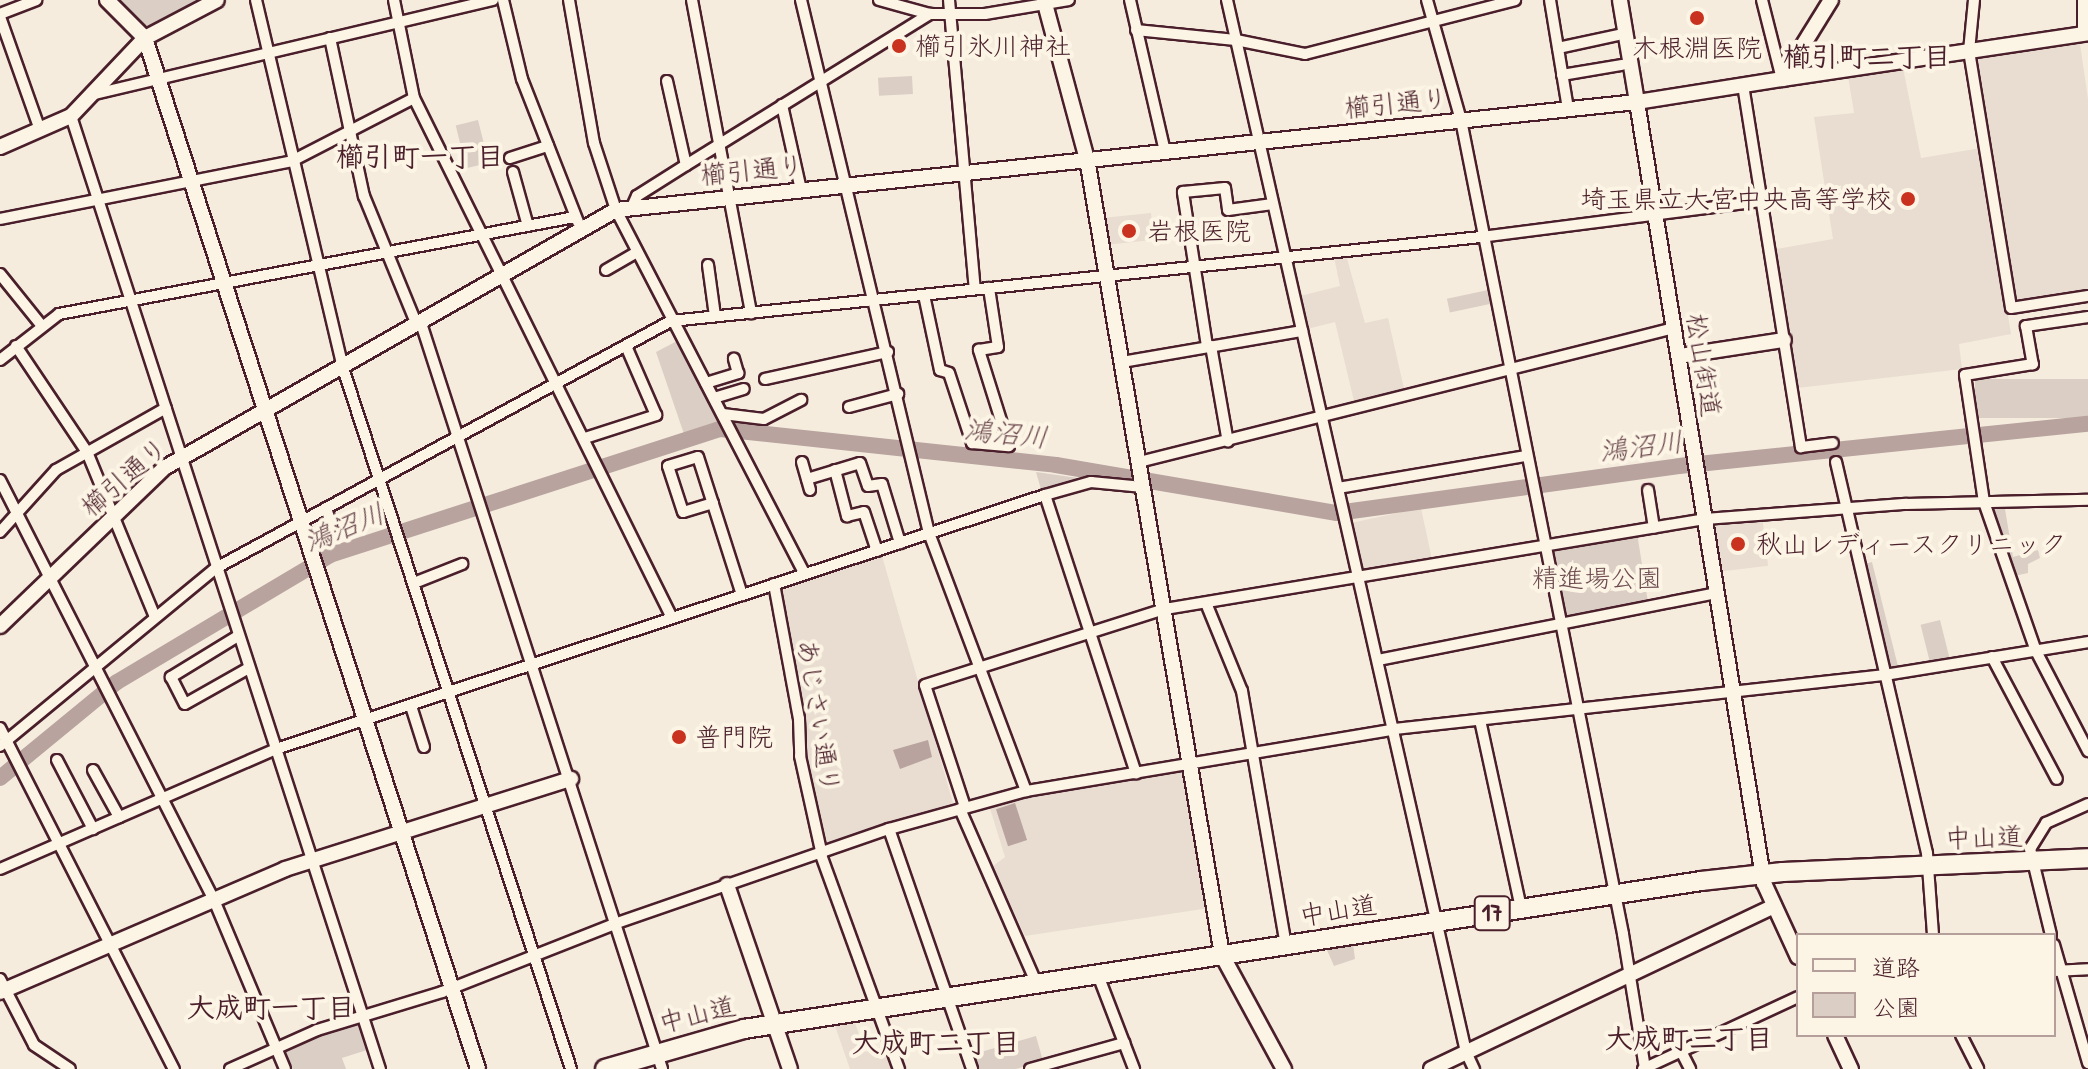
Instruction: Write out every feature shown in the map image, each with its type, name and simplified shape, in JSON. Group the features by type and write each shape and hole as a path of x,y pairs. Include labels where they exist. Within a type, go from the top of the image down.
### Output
{"highway":[{"name":"中山道","path":"605,1069 656,1050 774,1024 1615,894 1762,874 2088,858"}],"street":[{"path":"36,0 0,16 40,130"},
{"path":"107,0 145,38 478,1069"},
{"path":"0,147 71,116 145,38 217,0"},
{"path":"256,0 342,365 571,1069"},
{"path":"394,0 395,23 414,98 485,234 672,618"},
{"path":"95,94 493,0"},
{"path":"0,360 59,314 528,226 578,222 522,79 503,0"},
{"path":"569,0 594,143 616,210 635,253 805,574"},
{"path":"692,0 751,313"},
{"path":"801,0 929,533 1026,791"},
{"path":"879,0 930,14 1069,0"},
{"path":"949,0 975,289"},
{"path":"1130,0 1165,152"},
{"path":"1227,0 1466,1052 1474,1069"},
{"path":"1427,0 1461,120 1481,237 1615,894 1644,1069 1683,1055 1796,998"},
{"path":"1136,30 1236,40 1305,54 1433,21 1477,5 1515,0"},
{"path":"1550,0 1568,109"},
{"name":"松山街道","path":"1620,0 1762,874 1796,953"},
{"path":"1762,0 1782,79"},
{"path":"1782,79 1831,0"},
{"path":"1974,0 1969,51 2011,308 2088,296"},
{"path":"1637,102 2086,33 2083,0"},
{"path":"1044,2 1087,159 1193,764 1222,955 1284,1069"},
{"path":"632,207 637,196 930,14"},
{"path":"1558,48 1618,35"},
{"path":"330,38 348,133 385,253 418,322 458,437 571,779 662,1069"},
{"path":"1562,75 1622,65"},
{"path":"667,81 686,165"},
{"path":"1743,85 1801,447 1833,443"},
{"path":"0,219 292,161 414,98"},
{"name":"櫛引通り","path":"0,626 114,515 180,457 504,273 578,222 632,207 1637,102"},
{"path":"782,105 801,190"},
{"path":"71,116 380,1069"},
{"path":"510,158 548,146"},
{"path":"513,172 528,226"},
{"path":"1228,442 1183,192 1225,188 1228,210 1273,204"},
{"path":"3,743 216,568 671,321 1481,237 1762,201"},
{"path":"606,270 635,253"},
{"path":"708,265 715,316"},
{"path":"0,274 42,326"},
{"path":"924,295 940,370 949,373 972,443 1009,446 979,350 998,347 989,288"},
{"path":"2088,317 2026,326 2033,364 1965,375 1984,502 2036,651 2088,751"},
{"path":"0,869 276,749 1045,495 1091,482 1141,475 1228,442 1674,328"},
{"path":"1122,362 1302,331"},
{"path":"1679,356 1784,340"},
{"path":"16,346 87,452 155,617"},
{"path":"585,438 656,415 626,346"},
{"path":"765,379 888,352"},
{"path":"706,383 738,373 734,359"},
{"path":"714,398 744,389"},
{"path":"849,407 898,394"},
{"path":"725,418 764,419 801,400"},
{"path":"0,532 56,470 166,408"},
{"path":"1338,488 1526,456"},
{"path":"713,503 683,512 668,466 698,457 713,503 742,595"},
{"path":"802,462 810,490"},
{"path":"1836,462 1844,508 1929,865 1933,933"},
{"path":"807,479 860,463 868,486 882,484 900,543"},
{"path":"835,470 847,516 864,512 877,551"},
{"path":"0,480 214,900 285,1069"},
{"path":"1648,490 1654,528"},
{"path":"1045,495 1136,773"},
{"path":"1037,984 962,808 925,685 1165,609 1705,519 1844,508 2088,500"},
{"path":"326,508 332,526"},
{"path":"414,583 462,564"},
{"name":"あじさい通り","path":"774,584 799,719 800,756 822,855 899,1069"},
{"path":"1378,660 1717,593"},
{"path":"1206,603 1242,691 1286,945"},
{"path":"238,636 171,677 185,704 249,668"},
{"path":"230,1069 317,1030 452,988 617,923 822,855 889,829 1026,791 1395,729 1577,712 1885,675 2088,642"},
{"path":"1992,657 2057,779"},
{"path":"411,706 424,747"},
{"path":"1480,720 1521,908"},
{"path":"0,728 3,743 18,763 174,1069"},
{"path":"57,760 93,829"},
{"path":"93,770 119,817"},
{"path":"70,1069 34,1045 2,987 313,859 571,779"},
{"path":"2050,933 2030,849 2046,823 2088,804"},
{"path":"889,829 950,997 972,1069"},
{"path":"727,885 790,1069"},
{"path":"1431,1069 1774,906"},
{"path":"2088,969 2058,971 2088,1063"},
{"path":"1098,975 1134,1069"},
{"path":"1836,1037 1851,1069"},
{"path":"1962,1037 1978,1069"},
{"path":"1030,1069 1124,1043"},
{"path":"1683,1055 1690,1069"}],"shaded area":[{"path":"2080,44 2088,99 2088,290 2015,301 1978,59"},
{"name":"埼玉県立大宮中央高等学校","path":"1903,68 1921,158 1981,148 2011,334 1959,344 1962,369 1797,388 1776,249 1833,239 1814,117 1854,113 1848,76"},
{"name":"岩根医院","path":"1151,213 1154,240 1105,245 1102,218"},
{"path":"1346,255 1365,323 1388,318 1405,393 1355,405 1335,322 1307,329 1300,296 1340,286 1334,257"},
{"path":"1421,508 1432,562 1361,577 1350,523"},
{"name":"秋山レディースクリニック","path":"1762,516 1768,566 1713,572 1706,523"},
{"path":"882,556 953,803 826,844 806,756 779,591"},
{"path":"928,740 932,757 900,769 893,750"},
{"path":"1191,770 1209,908 1025,936 993,866 1005,857 988,802"},
{"path":"1015,803 1027,840 1008,846 996,809"},
{"path":"855,1023 865,1052 886,1045 895,1069 850,1069 835,1026"}],"green space":[{"path":"119,0 202,0 152,26 144,25"},
{"path":"912,76 913,94 879,96 878,78"},
{"path":"478,120 489,163 466,168 456,126"},
{"path":"1488,290 1491,304 1450,312 1447,299"},
{"path":"679,340 726,425 684,434 656,352"},
{"path":"1975,379 2088,379 2088,418 1975,418"},
{"path":"1036,472 1092,480 1042,493"},
{"path":"1986,503 2026,506 2005,509 2013,557 2038,550 2040,558 2028,564 2028,573 2014,576"},
{"name":"精進場公園","path":"1637,533 1649,606 1557,621 1545,548"},
{"path":"1872,562 1899,670 1886,673 1859,565"},
{"path":"1940,620 1950,660 1931,665 1921,625"},
{"path":"1352,936 1355,959 1334,966 1323,941"},
{"path":"361,1022 370,1049 342,1058 346,1069 289,1069 281,1051 319,1033"},
{"path":"1036,1036 1043,1061 1016,1069 978,1069 974,1054"}],"waterway":[{"name":"鴻沼川","path":"0,778 117,682 330,555 720,429 1056,465 1337,513 1679,466 2088,424"}],"place":[{"name":"木根淵医院","path":"1697,18"},
{"name":"櫛引氷川神社","path":"899,46"},
{"name":"埼玉県立大宮中央高等学校","path":"1908,199"},
{"name":"岩根医院","path":"1129,231"},
{"name":"秋山レディースクリニック","path":"1738,544"},
{"name":"普門院","path":"679,737"}],"district":[{"name":"櫛引町二丁目","path":"1867,56"},
{"name":"櫛引町一丁目","path":"420,156"},
{"name":"大成町一丁目","path":"271,1007"},
{"name":"大成町三丁目","path":"1689,1038"},
{"name":"大成町二丁目","path":"936,1042"}]}
